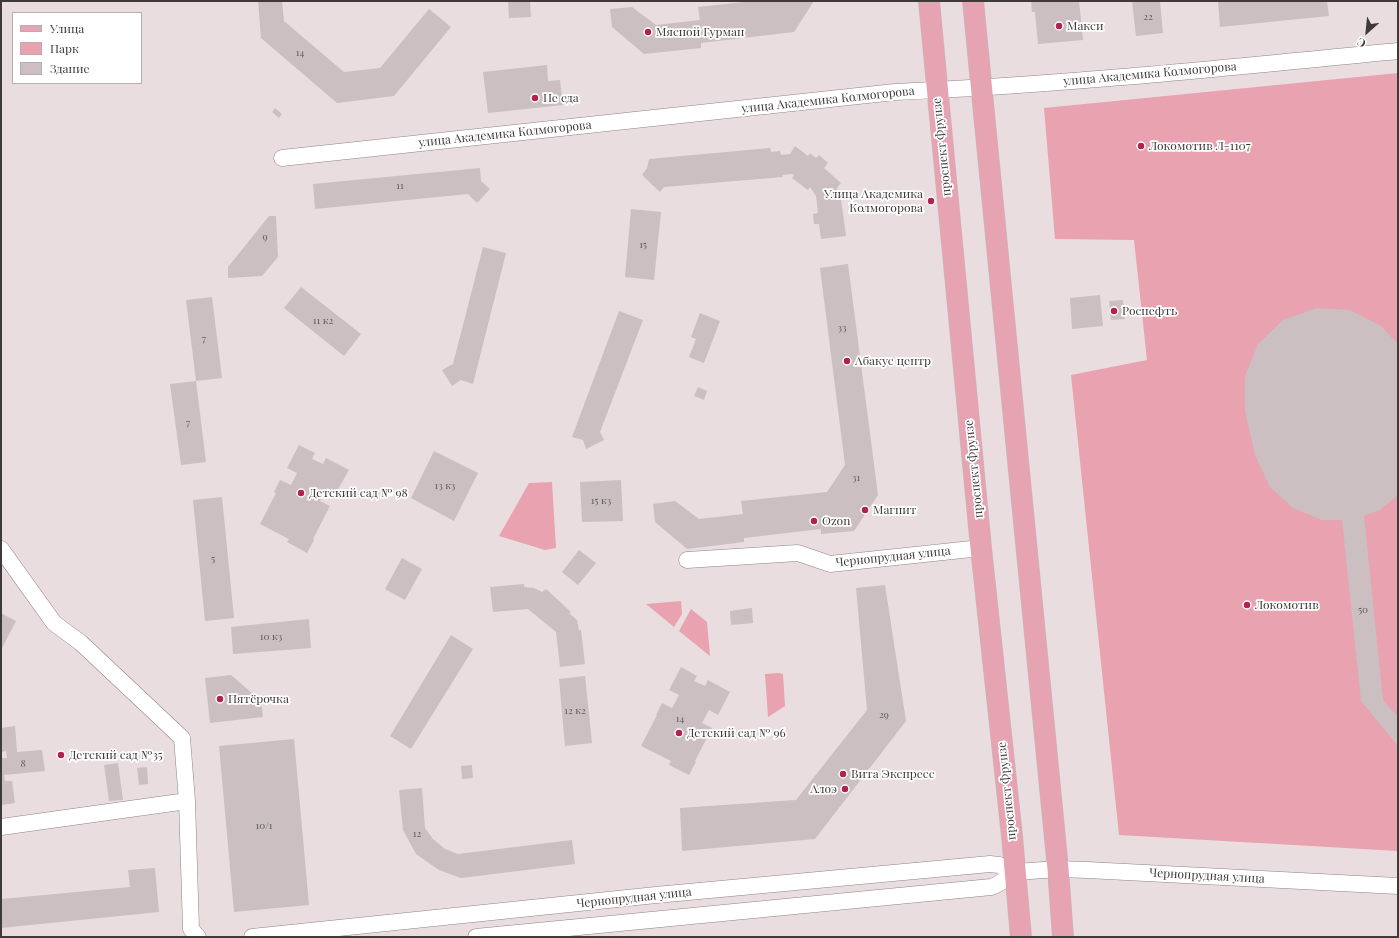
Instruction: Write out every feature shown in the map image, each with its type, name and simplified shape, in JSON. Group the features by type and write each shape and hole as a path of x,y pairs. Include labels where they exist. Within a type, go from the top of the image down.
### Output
{"main road":[{"name":"проспект Фрунзе","path":"929,1 981,548 1016,872 1021,937"},
{"path":"972,1 1058,869 1063,937"}],"street":[{"name":"улица Академика Колмогорова","path":"282,158 895,92 1181,72 1398,50"},
{"name":"Чернопрудная улица","path":"687,560 798,553 830,564 981,548"},
{"path":"1,549 54,622 81,643 182,738 187,801 191,929 198,937"},
{"path":"1,827 187,801"},
{"name":"Чернопрудная улица","path":"252,937 664,894 985,865 999,865 1009,871 1016,872 1058,869 1093,870 1398,886"},
{"name":"Чернопрудная улица","path":"476,937 991,887 998,886 1010,875 1016,872"}],"green space":[{"name":"Локомотив","path":"1398,73 1398,851 1119,835 1071,375 1147,360 1134,240 1055,239 1044,108"},
{"path":"552,482 556,548 545,550 499,536 529,483"},
{"path":"681,601 682,614 674,627 646,604"},
{"path":"691,609 707,622 710,656 679,631"},
{"path":"765,674 783,674 785,706 768,717"}],"building":[{"path":"258,1 282,1 284,21 344,72 380,68 429,9 451,27 394,96 337,103 261,38"},
{"path":"508,1 530,1 531,17 509,18"},
{"path":"753,1 814,1 794,32 701,43 701,48 644,54 612,27 610,9 632,7 656,25 700,20 698,7"},
{"name":"Макси","path":"1031,1 1079,1 1083,40 1038,44 1035,12 1032,12"},
{"path":"1132,1 1160,1 1163,33 1136,36"},
{"path":"1327,1 1329,16 1220,27 1218,2"},
{"path":"547,65 548,81 560,80 563,105 488,113 483,72"},
{"path":"275,108 282,114 279,118 272,112"},
{"path":"795,146 808,156 810,153 816,158 819,155 828,163 824,168 841,183 837,188 838,200 841,199 846,236 821,239 819,224 814,224 813,214 818,213 816,196 810,187 808,190 792,178 794,175 792,174 782,175 783,177 664,187 660,192 642,175 647,168 649,159 770,148 771,152 780,151 781,155 790,154"},
{"path":"480,168 481,181 490,189 477,203 468,194 315,209 313,184"},
{"path":"631,209 661,212 654,280 625,277"},
{"path":"269,216 276,216 278,257 262,276 228,278 228,267"},
{"path":"483,247 506,253 473,384 461,380 452,386 442,370 453,364"},
{"path":"848,264 878,495 854,531 821,534 821,529 744,538 744,542 687,549 655,522 653,504 675,501 699,519 743,514 741,501 827,492 845,465 820,268"},
{"path":"301,287 361,334 344,356 284,308"},
{"path":"1100,295 1103,326 1072,329 1070,298"},
{"path":"212,297 222,378 196,381 186,300"},
{"path":"1123,300 1125,319 1111,320 1109,301"},
{"path":"1316,308 1350,310 1381,326 1398,344 1398,495 1380,510 1364,516 1383,700 1398,717 1398,746 1361,701 1342,520 1322,520 1293,508 1270,487 1255,455 1245,411 1245,376 1258,344 1283,320"},
{"path":"619,311 643,320 600,432 604,440 586,449 583,440 572,437"},
{"path":"700,313 720,321 704,363 689,357 696,339 691,337"},
{"path":"196,381 206,462 181,465 170,384"},
{"path":"698,387 707,391 704,400 694,396"},
{"path":"299,445 315,453 312,459 323,464 326,458 349,470 336,493 327,488 320,501 330,506 307,553 287,542 289,539 260,524 276,493 274,492 280,480 291,485 297,473 287,468"},
{"path":"434,451 478,473 454,521 411,498"},
{"path":"621,480 623,521 582,522 580,482"},
{"path":"222,497 234,618 205,621 193,500"},
{"path":"579,550 596,563 578,585 562,572"},
{"path":"402,558 422,569 405,600 385,589"},
{"path":"524,584 524,587 534,588 542,592 546,589 571,612 569,613 577,620 579,630 581,630 585,664 560,667 556,632 528,609 493,612 490,587"},
{"path":"885,585 906,721 815,839 682,851 680,808 796,800 867,710 856,588"},
{"path":"752,608 753,623 731,625 730,611"},
{"path":"1,613 16,621 1,650"},
{"path":"309,619 311,648 233,654 231,627"},
{"path":"451,635 473,649 411,749 390,736"},
{"path":"681,667 697,676 694,681 705,686 708,680 730,692 718,715 709,710 702,723 712,728 689,775 669,765 671,761 641,746 662,703 672,708 679,695 669,690"},
{"path":"231,675 261,701 263,717 210,723 205,678"},
{"path":"585,676 592,743 565,746 559,679"},
{"path":"15,726 17,752 42,750 45,771 4,775 5,781 12,781 15,803 1,805 1,758 7,758 6,751 1,752 1,728"},
{"path":"294,739 309,905 234,912 219,746"},
{"path":"118,763 123,800 109,801 104,765"},
{"path":"472,765 473,778 462,779 461,766"},
{"path":"147,767 148,784 139,785 137,768"},
{"path":"422,788 425,828 433,839 445,849 458,854 572,840 575,864 461,878 439,870 416,854 403,830 399,790"},
{"path":"155,868 159,912 1,928 1,899 130,887 128,870"}],"place":[{"name":"Макси","path":"1059,26"},
{"name":"Мясной Гурман","path":"648,32"},
{"name":"Не еда","path":"535,98"},
{"name":"Локомотив Л-1107","path":"1141,146"},
{"name":"Улица Академика Колмогорова","path":"931,201"},
{"name":"Роснефть","path":"1114,311"},
{"name":"Абакус центр","path":"847,361"},
{"name":"Детский сад № 98","path":"301,493"},
{"name":"Магнит","path":"865,510"},
{"name":"Ozon","path":"814,521"},
{"name":"Локомотив","path":"1247,605"},
{"name":"Пятёрочка","path":"220,699"},
{"name":"Детский сад № 96","path":"679,733"},
{"name":"Детский сад №35","path":"61,755"},
{"name":"Вита Экспресс","path":"843,774"},
{"name":"Алоэ","path":"845,789"}]}
